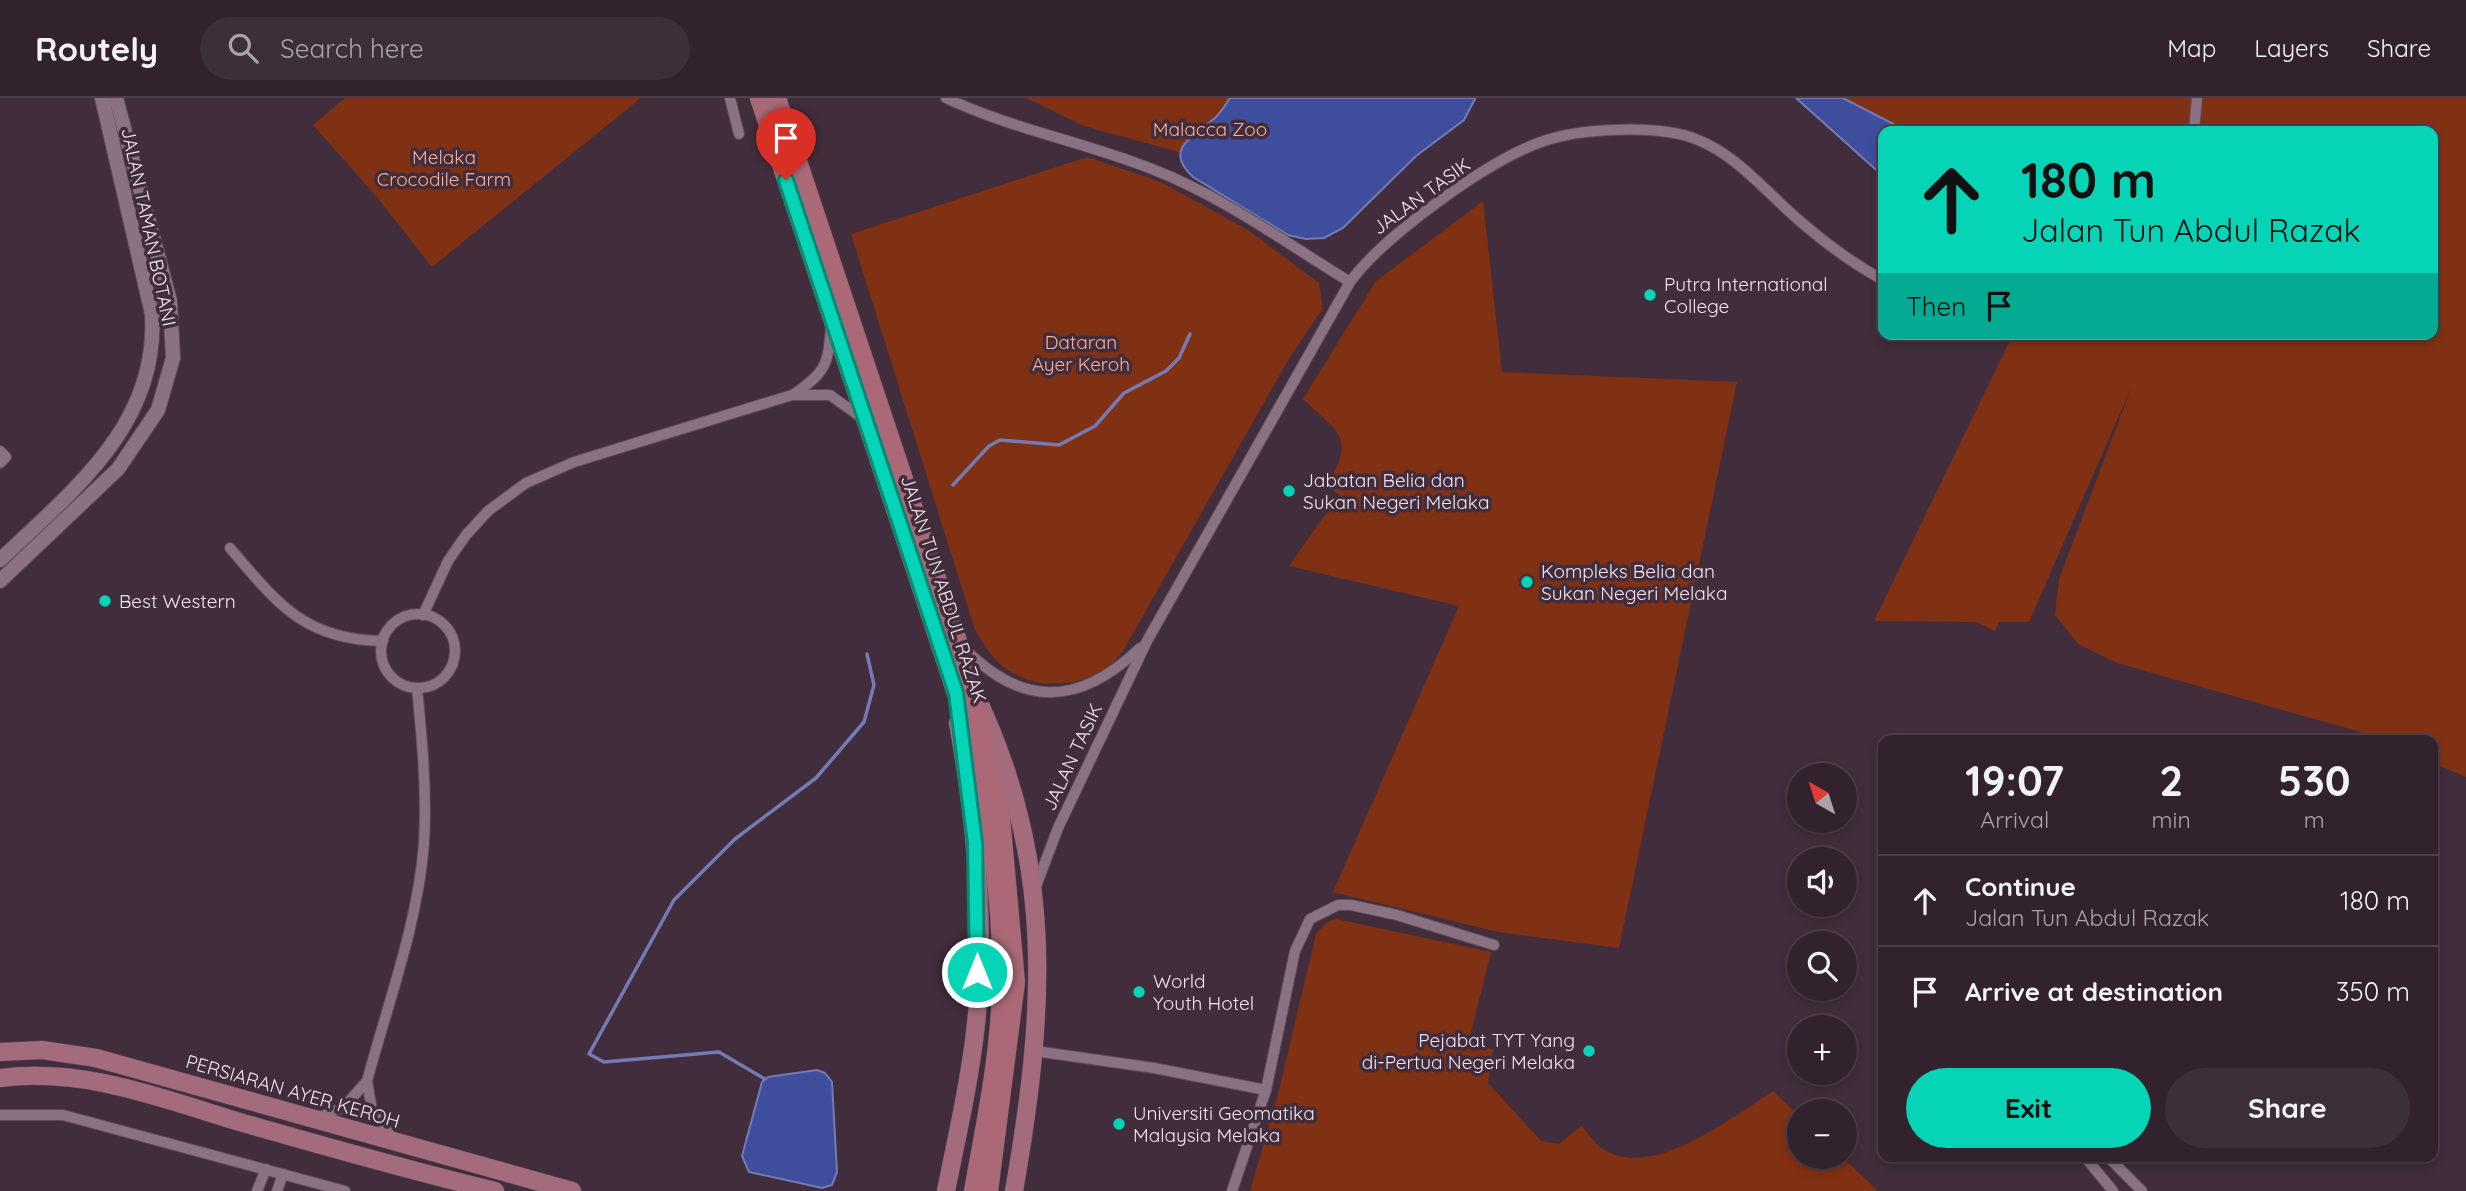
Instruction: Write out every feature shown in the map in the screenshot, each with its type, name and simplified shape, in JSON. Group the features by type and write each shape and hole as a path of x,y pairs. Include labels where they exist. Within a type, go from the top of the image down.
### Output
{"highway":[{"name":"JALAN TUN ABDUL RAZAK","path":"760,98 831,316 963,688"},
{"name":"JALAN TUN ABDUL RAZAK","path":"777,98 958,641 963,688 987,819 1007,960 1016,982 989,1191"},
{"name":"JALAN TUN ABDUL RAZAK","path":"973,1191 1007,960"}],"main road":[{"path":"963,688 1003,767 1034,891 1039,989 1035,1051 1014,1191"},
{"path":"946,1191 969,1078 977,1021 975,843 963,688"},
{"name":"PERSIARAN AYER KEROH","path":"0,1052 42,1049 87,1056 572,1191"},
{"path":"0,1077 41,1074 92,1079 495,1191"}],"street":[{"name":"JALAN TAMAN BOTANI","path":"0,560 102,460 131,418 147,377 152,348 152,314 102,98"},
{"name":"JALAN TAMAN BOTANI","path":"0,581 118,469 140,441 158,410 173,358 170,301 116,98"},
{"path":"730,98 739,134"},
{"path":"946,98 985,117 1152,169 1206,195 1350,282"},
{"path":"2194,126 2197,98"},
{"name":"JALAN TASIK","path":"1034,891 1058,828 1147,641 1350,282 1385,243 1500,161 1554,138 1635,128 1697,139 1718,151 1816,235 1878,277"},
{"path":"792,395 822,371 829,358 831,316"},
{"path":"423,615 448,561 466,535 488,511 526,483 574,462 792,395 816,392 830,395 853,408 868,423"},
{"path":"0,451 6,457 0,463"},
{"path":"230,548 285,610 306,623 335,635 383,641"},
{"path":"0,566 21,563"},
{"path":"412,615 423,615 443,624 455,643 455,654 447,675 438,682 417,688 406,686 388,673 381,652 383,641 394,624 412,615"},
{"name":"JALAN TASIK","path":"958,641 982,667 1002,680 1026,688 1061,692 1086,688 1119,668 1147,641"},
{"path":"397,1143 372,1110 367,1081 414,906 424,843 423,745 417,688"},
{"path":"1232,1191 1266,1090 1295,951 1310,919 1338,905 1351,905 1397,915 1494,945"},
{"path":"1035,1051 1154,1068 1266,1090"},
{"path":"314,1119 344,1107 367,1081"},
{"path":"0,1115 63,1115 345,1191"},
{"path":"2089,1162 2113,1191"},
{"path":"2113,1162 2142,1191"},
{"path":"257,1191 266,1169"},
{"path":"277,1191 283,1174"}],"green space":[{"name":"Melaka Crocodile Farm","path":"345,98 641,98 432,267 376,196 313,125"},
{"name":"Malacca Zoo","path":"1026,98 1263,98 1226,165 1084,126"},
{"path":"1843,98 2466,98 2466,777 2438,765 2438,735 2367,735 2117,663 2078,644 2055,615 2059,579 2132,386 2029,622 1999,622 1995,631 1976,622 1874,621 2010,340 2438,340 2438,126 1897,126"},
{"name":"Dataran Ayer Keroh","path":"1087,157 1161,182 1248,230 1319,283 1323,308 1287,362 1123,651 1112,663 1084,679 1051,684 1019,676 1005,668 992,655 975,630 851,234"},
{"name":"Kompleks Belia dan Sukan Negeri Melaka","path":"1483,201 1502,372 1737,382 1619,948 1498,932 1333,892 1459,606 1289,566 1339,495 1327,485 1341,456 1339,437 1334,428 1303,399 1376,281"},
{"path":"1336,919 1491,952 1468,1045 1493,1049 1488,1083 1541,1141 1559,1144 1581,1126 1603,1149 1623,1157 1645,1157 1668,1152 1691,1142 1773,1091 1787,1104 1787,1169 1855,1169 1878,1191 1250,1191 1279,1090 1316,934 1327,922"}],"water":[{"path":"1230,98 1475,99 1464,120 1416,156 1343,228 1324,238 1306,239 1288,235 1193,177 1184,167 1180,158 1185,143 1216,117"},
{"path":"1796,98 1843,98 1897,126 1878,126 1878,172"},
{"path":"817,1070 825,1073 832,1082 837,1172 832,1185 822,1188 749,1172 742,1156 762,1082 768,1077"}],"waterway":[{"path":"953,485 989,446 1000,440 1059,445 1095,426 1124,393 1166,371 1179,358 1190,334"},
{"path":"765,1079 719,1052 604,1062 589,1054 674,900 735,839 816,778 864,722 874,685 867,654"}],"place":[{"name":"Putra International College","path":"1650,295"},
{"name":"Jabatan Belia dan Sukan Negeri Melaka","path":"1289,491"},
{"name":"Kompleks Belia dan Sukan Negeri Melaka","path":"1527,582"},
{"name":"Best Western","path":"105,601"},
{"name":"World Youth Hotel","path":"1139,992"},
{"name":"Pejabat TYT Yang di-Pertua Negeri Melaka","path":"1589,1051"},
{"name":"Universiti Geomatika Malaysia Melaka","path":"1119,1124"}],"route":[{"path":"786,180 956,693 975,843 977,972"}]}
